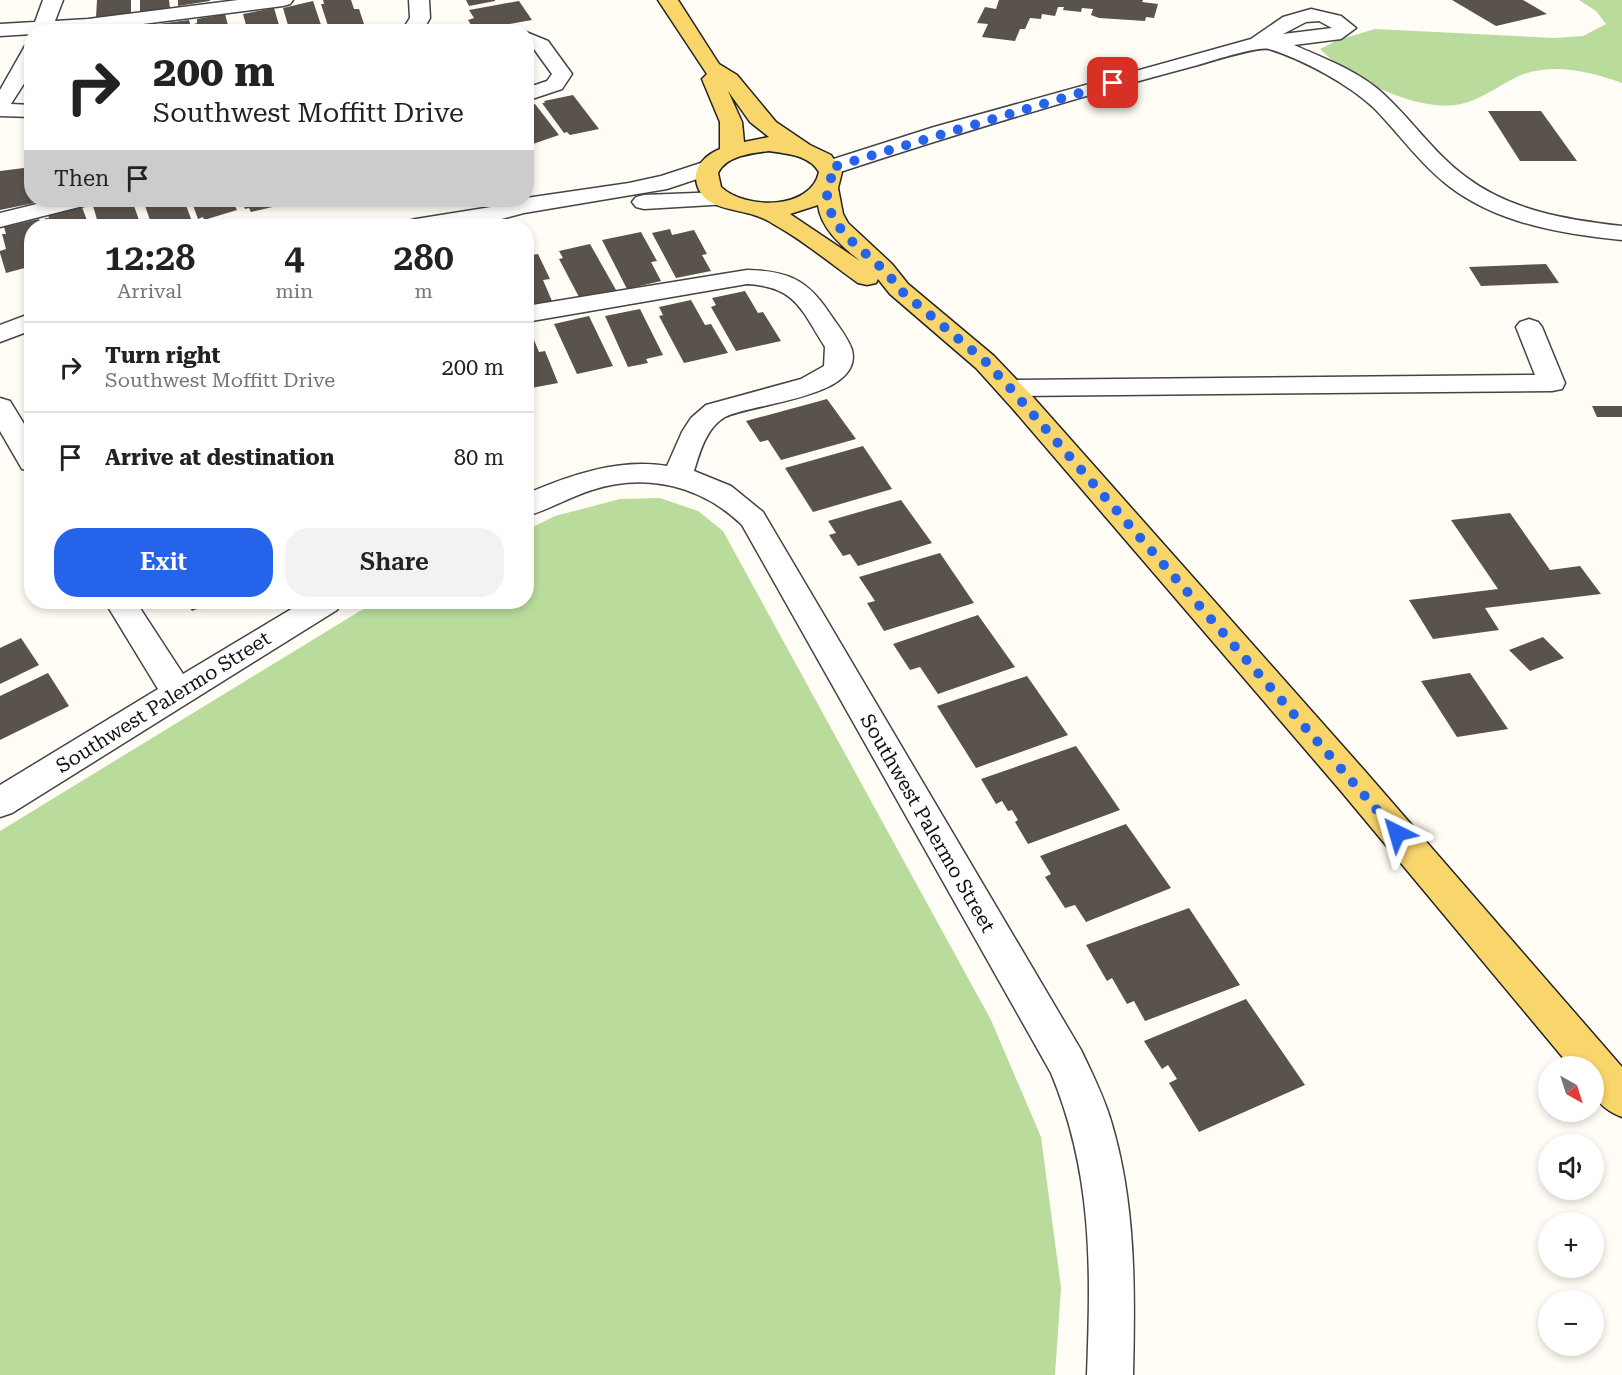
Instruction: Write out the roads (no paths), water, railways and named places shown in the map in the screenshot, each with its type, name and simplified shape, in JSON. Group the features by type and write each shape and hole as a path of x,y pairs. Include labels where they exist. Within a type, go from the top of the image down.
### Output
{"main road":[{"path":"668,0 711,68 712,80 727,106 733,125 731,152"},
{"path":"711,68 730,79 758,117 768,126 824,161 832,216 854,245 889,273 899,289 986,362 1010,388 1344,771 1622,1098"},
{"path":"802,149 769,144 731,152 710,167 707,172 707,182 711,191 721,199 734,205 760,209 788,208 804,204 818,197 828,178"},
{"path":"760,209 784,220 867,278 899,289"}],"street":[{"path":"44,24 53,0"},
{"path":"96,24 283,0"},
{"path":"419,0 422,14 419,24"},
{"path":"0,30 24,30"},
{"path":"534,42 541,45 562,74 555,85 534,92"},
{"path":"828,178 954,129 1264,42 1359,85 1442,169 1473,192 1503,208 1582,230 1622,233"},
{"path":"0,104 24,65"},
{"path":"0,110 24,111"},
{"path":"534,204 667,182 710,167"},
{"path":"494,214 526,216 632,202 721,199"},
{"path":"0,220 51,207"},
{"path":"462,219 494,214 518,207"},
{"path":"534,313 747,277 763,277 787,282 803,294 838,347 840,355 834,372 825,380 811,385 716,411 705,418 693,434 678,476"},
{"path":"0,334 24,324"},
{"path":"1010,388 1552,383 1529,327"},
{"path":"0,407 24,446"},
{"path":"0,465 24,456"},
{"name":"Southwest Palermo Street","path":"534,502 600,478 634,473 678,476 699,481 716,489 743,508 753,519 1067,1063 1092,1128 1108,1214 1113,1301 1110,1375"},
{"path":"124,609 178,693"},
{"name":"Southwest Palermo Street","path":"0,803 315,609"}]}
